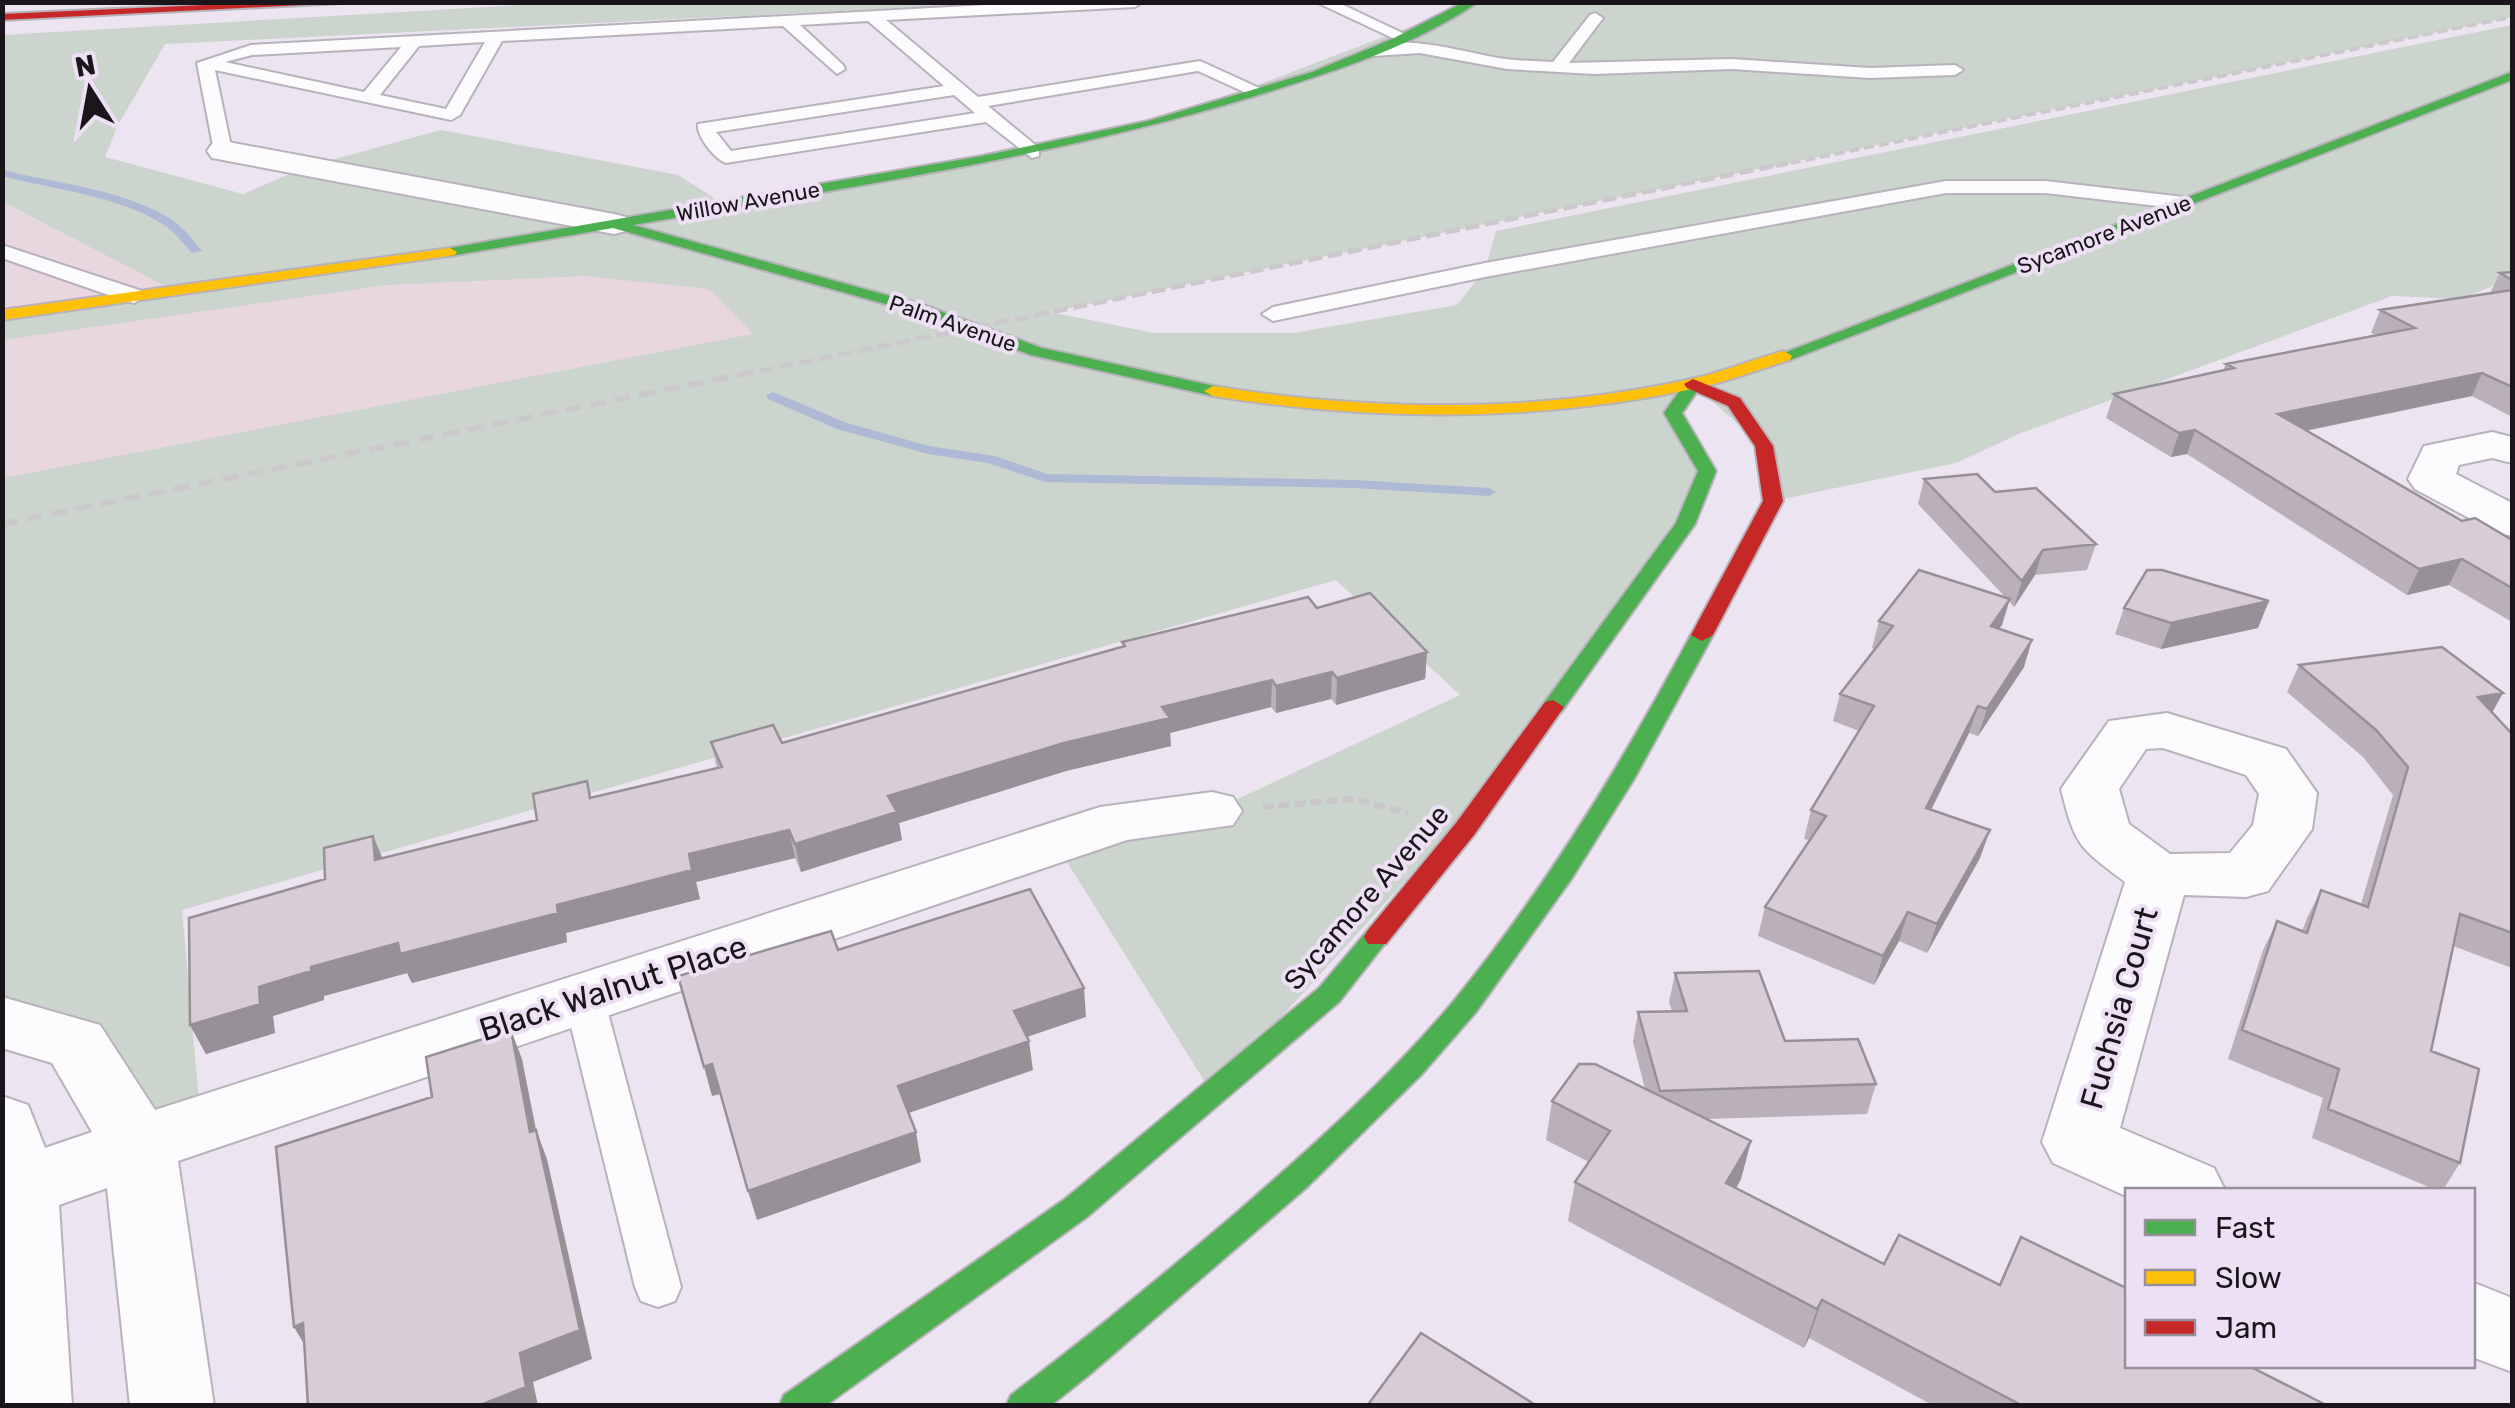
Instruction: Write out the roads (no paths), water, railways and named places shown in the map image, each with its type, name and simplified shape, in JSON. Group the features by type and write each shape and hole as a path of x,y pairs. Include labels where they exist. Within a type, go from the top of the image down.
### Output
{"main road":[{"path":"2,17 358,2"},
{"name":"Willow Avenue","path":"2,315 502,244 1032,152 1163,121 1259,92 1413,35 1473,2"},
{"name":"Sycamore Avenue","path":"796,1406 1076,1208 1329,995 1465,829 1685,524 1707,471 1673,413 1692,384 1824,343 2512,76"},
{"name":"Palm Avenue","path":"614,224 920,309 1037,352 1138,378 1254,400 1510,408 1692,384"},
{"path":"1024,1406 1102,1348 1348,1134 1464,1007 1544,902 1644,745 1773,501 1764,446 1734,402 1692,384"}],"street":[{"name":"Palm Avenue","path":"223,151 614,224"},
{"path":"2512,450 2492,445 2440,455 2431,479 2512,522"},
{"name":"Black Walnut Place","path":"12,1156 139,1146 1121,821 1212,811"},
{"name":"Fuchsia Court","path":"2158,876 2079,1142 2182,1188"},
{"path":"2,1022 76,1044 139,1146 172,1406"},
{"path":"12,1156 30,1406"},
{"path":"2475,1319 2512,1336"}],"lane":[{"path":"205,63 251,50 1135,2"},
{"path":"1323,2 1413,35 1525,54 1551,66"},
{"path":"1348,14 1364,2"},
{"path":"874,18 1032,152"},
{"path":"1551,66 1595,18"},
{"path":"788,22 836,69"},
{"path":"205,63 451,115 496,37"},
{"path":"369,97 414,41"},
{"path":"290,81 325,46"},
{"path":"1373,51 1420,48 1508,64 1594,69 1732,64 1870,73 1955,70"},
{"path":"205,63 223,151"},
{"path":"974,102 1200,66 1259,92"},
{"path":"959,90 704,128 726,157 990,116"},
{"path":"1273,314 1485,270 1946,188 2045,187 2184,203"},
{"path":"2,251 134,296"},
{"path":"584,998 658,1287"}],"waterway":[{"path":"2,173 109,198 150,213 173,226 196,251"},
{"path":"773,396 842,426 928,450 990,459 1045,478 1354,484 1489,492"}],"railway":[{"path":"1776,166 2512,17"},
{"path":"740,375 1788,163"},
{"path":"2,524 753,372"}]}
